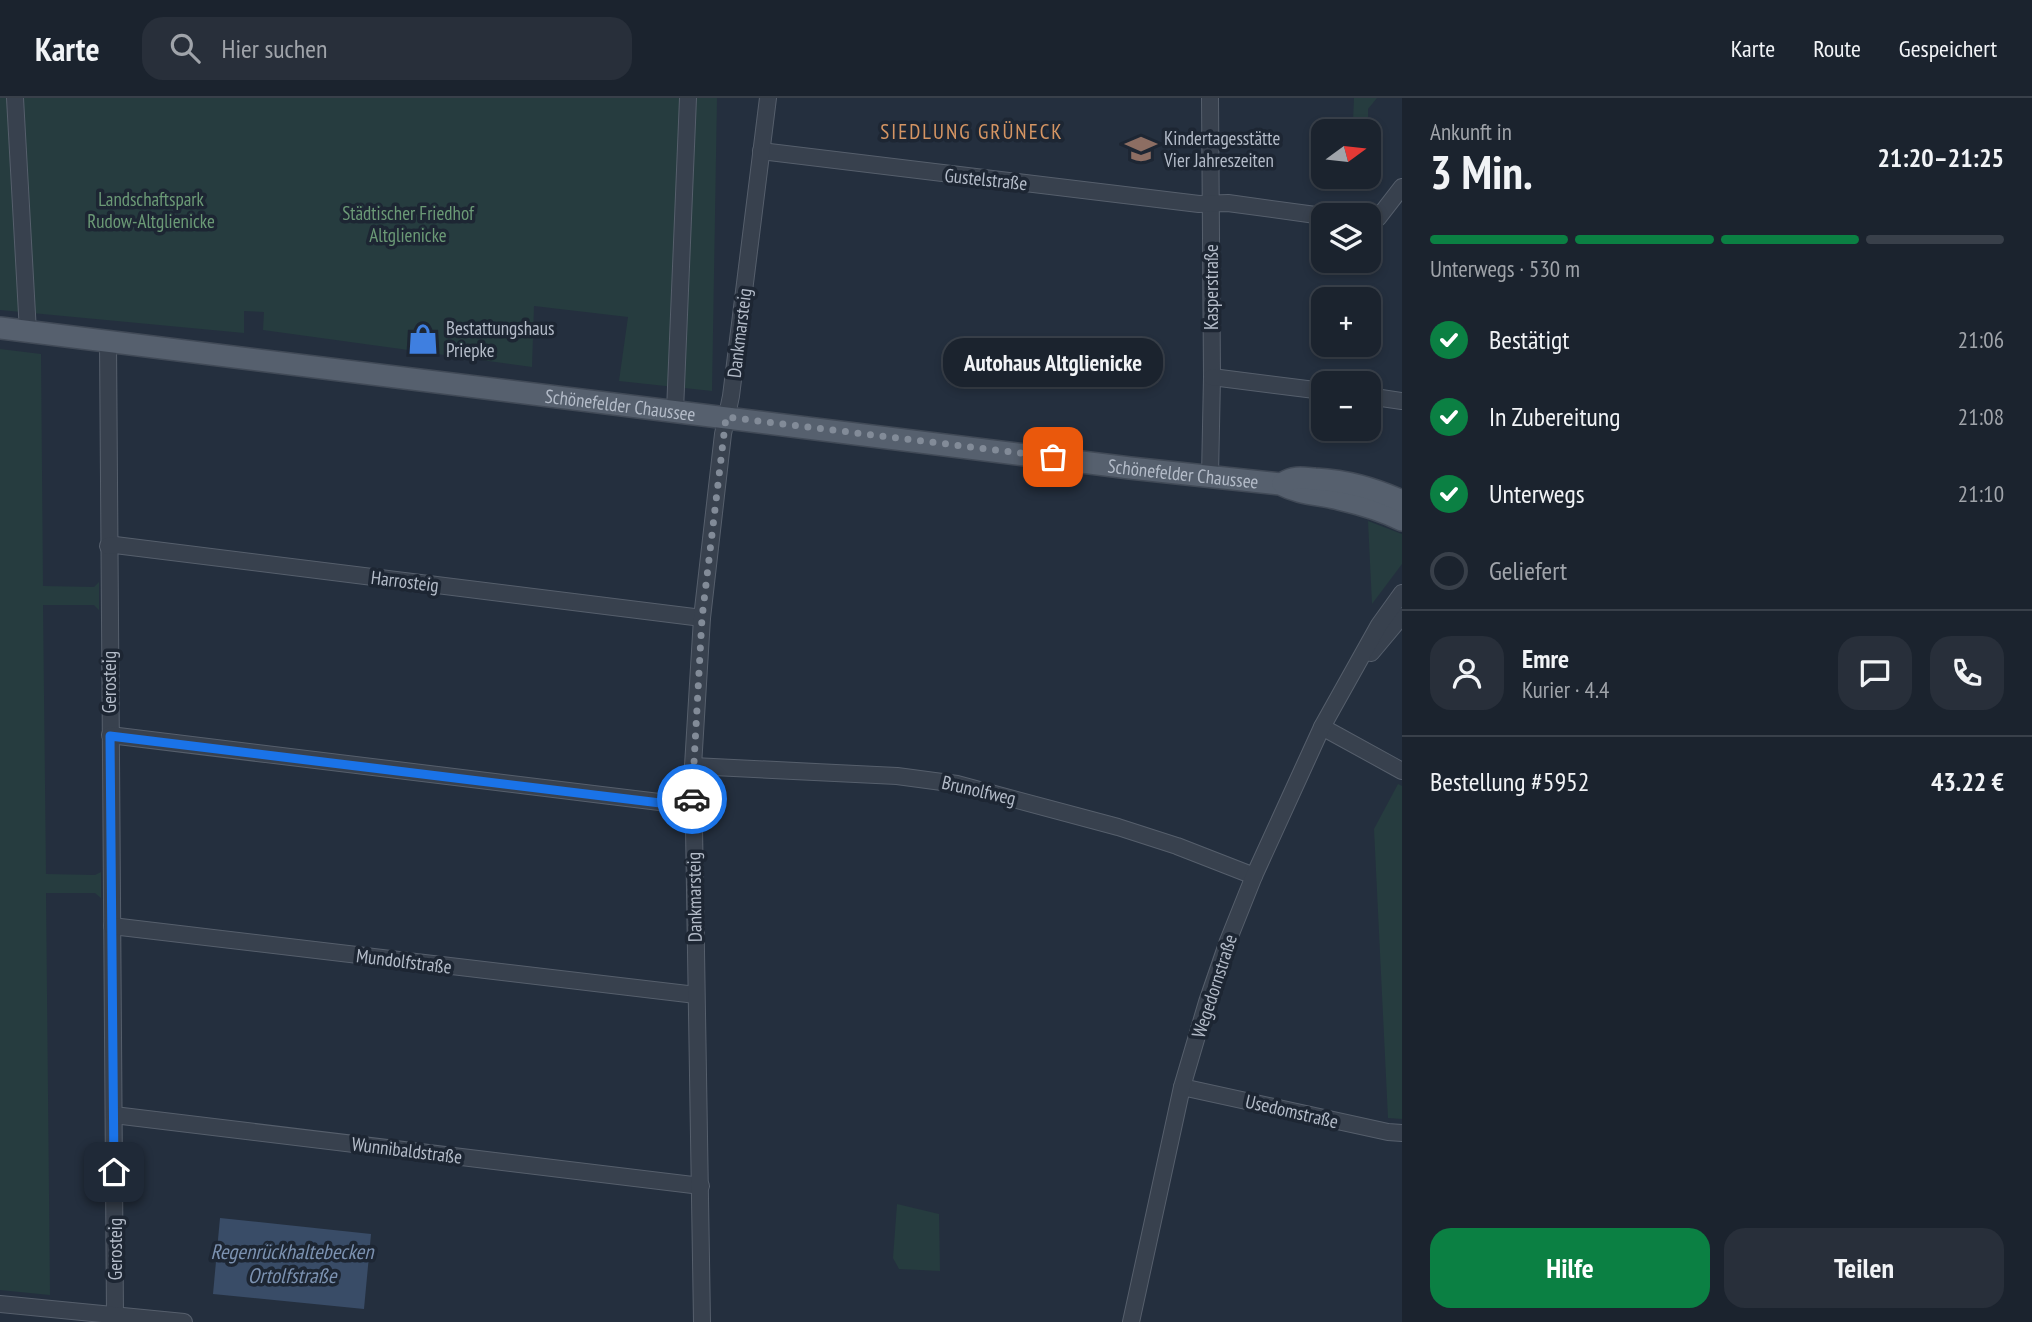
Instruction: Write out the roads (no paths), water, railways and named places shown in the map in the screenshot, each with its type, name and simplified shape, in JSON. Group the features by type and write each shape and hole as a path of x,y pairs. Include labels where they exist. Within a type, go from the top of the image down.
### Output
{"main road":[{"name":"Schönefelder Chaussee","path":"0,328 1280,484 1292,491 1338,498 1383,511 1402,520"},
{"name":"Schönefelder Chaussee","path":"1280,484 1292,478 1348,482 1402,500"}],"street":[{"path":"15,98 28,332"},
{"path":"675,411 688,98"},
{"name":"Dankmarsteig","path":"702,1322 693,766 702,618 768,98"},
{"name":"Kasperstraße","path":"1210,98 1210,476"},
{"name":"Gustelstraße","path":"761,151 1199,204 1228,203 1311,214"},
{"path":"1381,214 1402,187"},
{"name":"Gerosteig","path":"108,342 115,1315"},
{"path":"1212,377 1311,389"},
{"path":"1381,398 1402,401"},
{"name":"Harrosteig","path":"108,546 702,618"},
{"name":"Wegedornstraße","path":"1132,1322 1182,1087 1217,973 1254,876 1322,727 1379,625 1402,593"},
{"name":"Wegedornstraße","path":"1355,670 1402,617"},
{"path":"1322,727 1402,771"},
{"path":"110,736 692,806"},
{"name":"Brunolfweg","path":"693,766 897,776 957,784 1118,827 1177,846 1254,876"},
{"name":"Mundolfstraße","path":"112,926 696,995"},
{"name":"Usedomstraße","path":"1182,1087 1402,1133"},
{"name":"Wunnibaldstraße","path":"114,1115 701,1186"},
{"path":"0,1304 75,1317 115,1315 184,1322"}],"water":[{"name":"Regenrückhaltebecken Ortolfstraße","path":"220,1218 371,1234 364,1309 213,1294"}],"place":[{"name":"Kindertagesstätte Vier Jahreszeiten","path":"1141,149"},
{"name":"Bestattungshaus Priepke","path":"423,339"},
{"name":"Autohaus Altglienicke","path":"1053,457"}],"district":[{"name":"SIEDLUNG GRÜNECK","path":"972,132"}],"park label":[{"name":"Landschaftspark Rudow-Altglienicke","path":"151,210"},
{"name":"Städtischer Friedhof Altglienicke","path":"408,224"}]}
